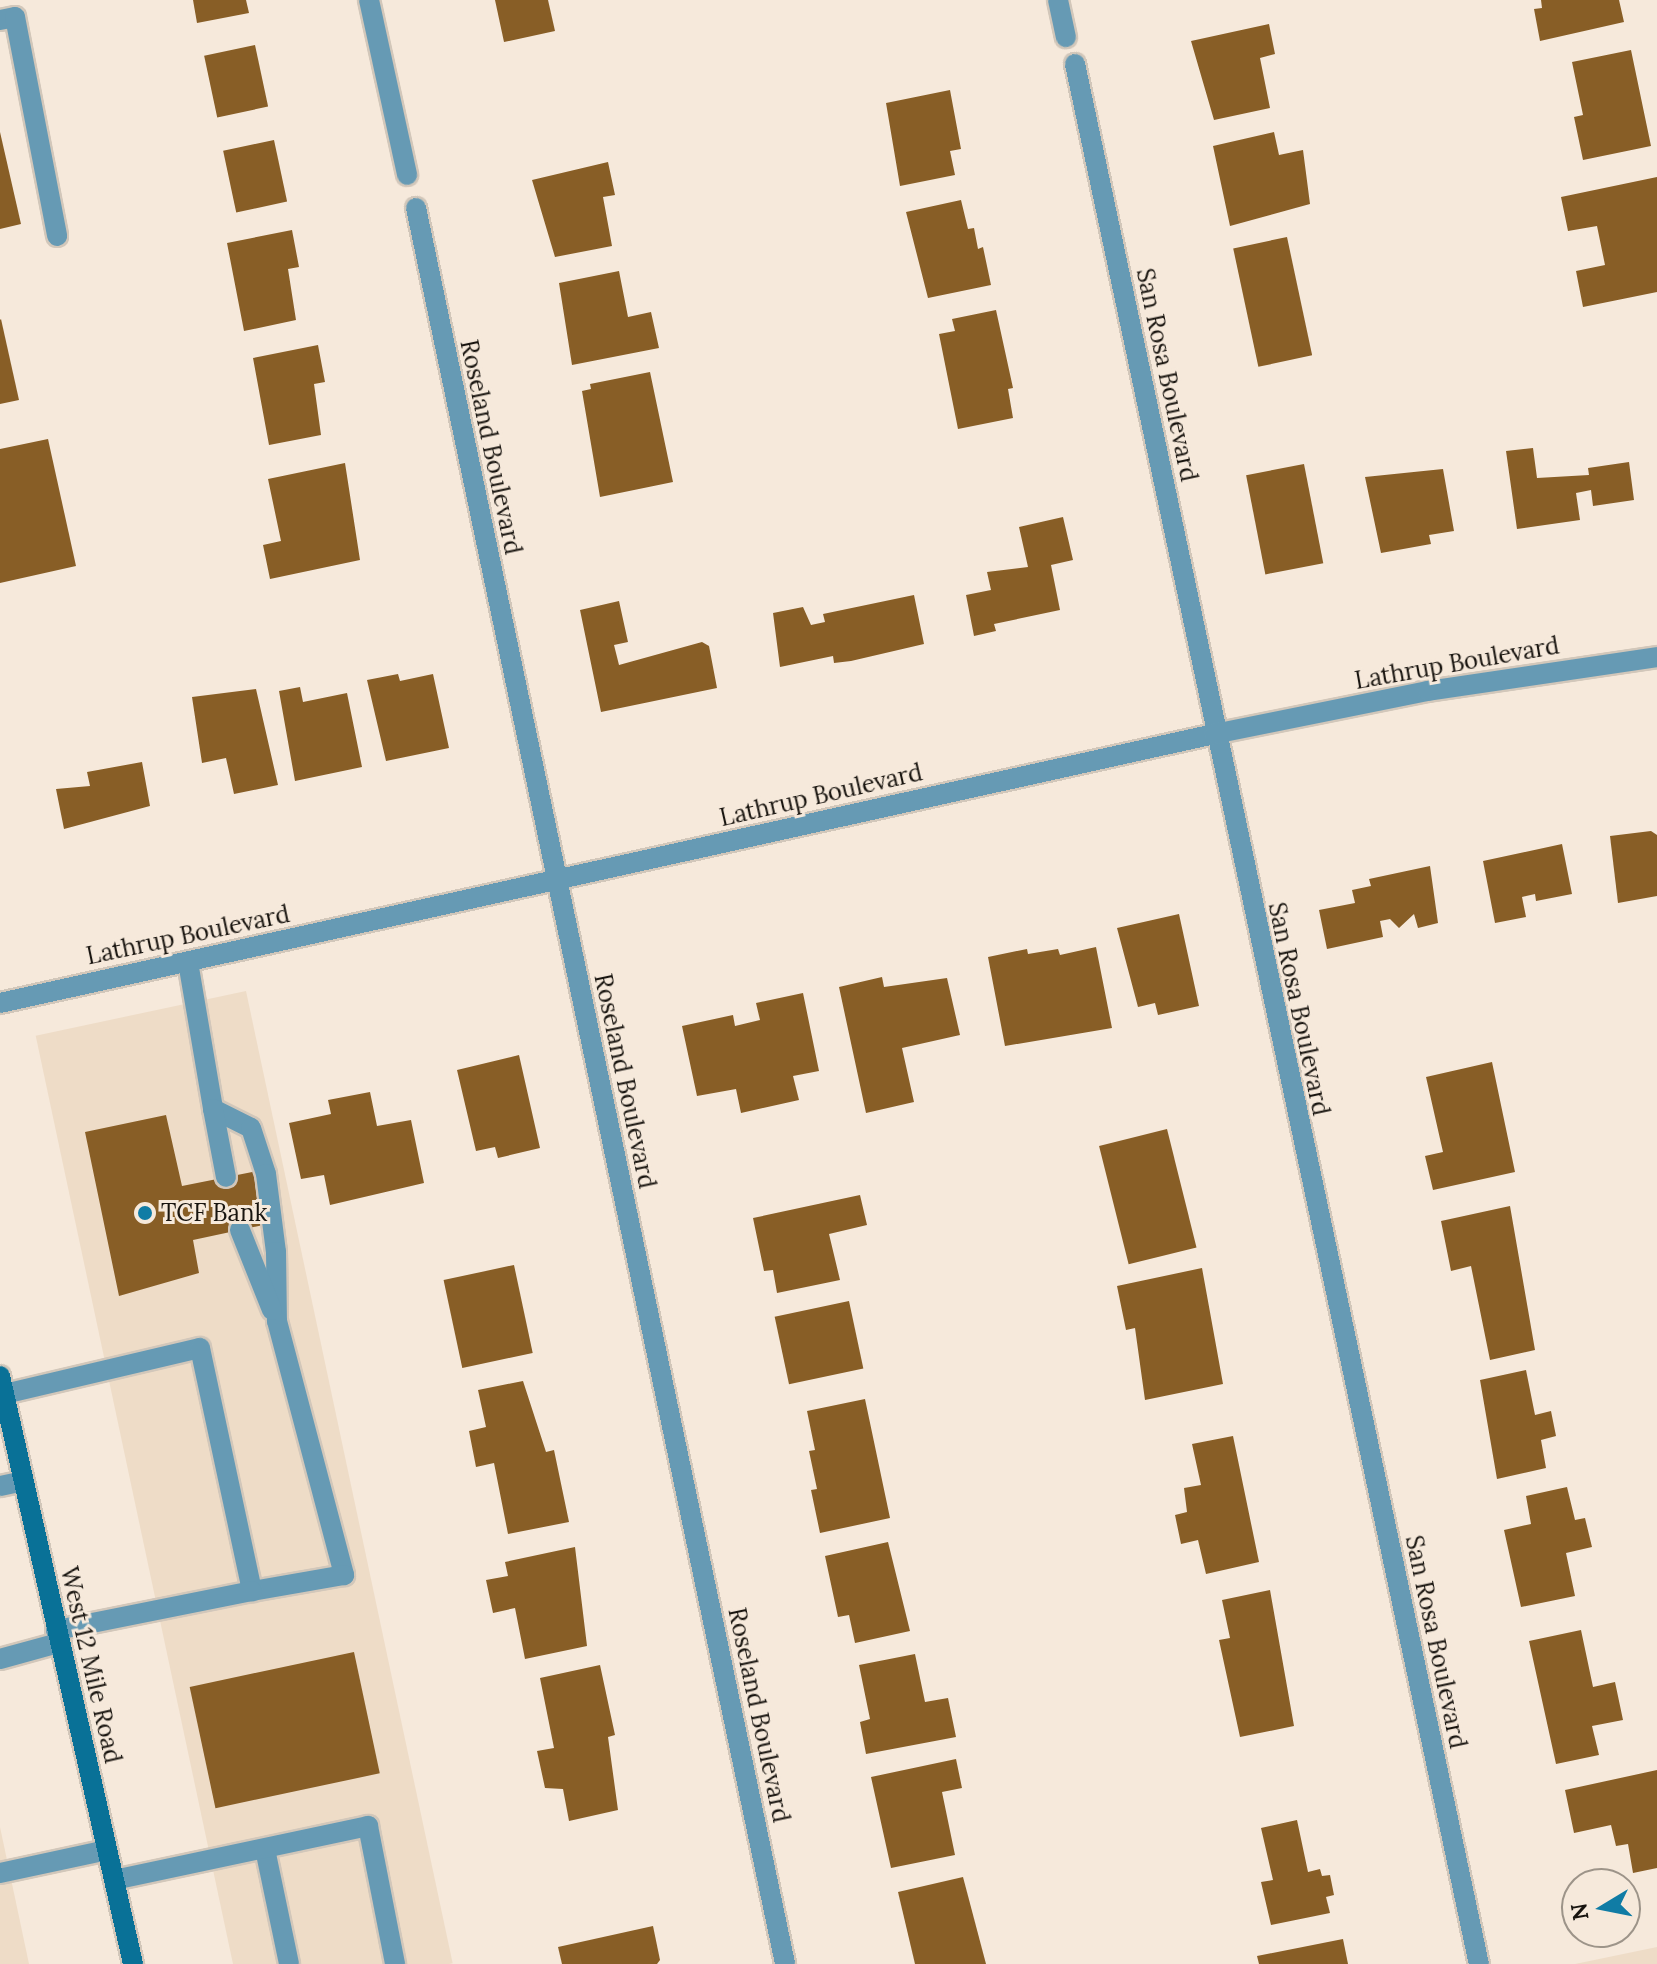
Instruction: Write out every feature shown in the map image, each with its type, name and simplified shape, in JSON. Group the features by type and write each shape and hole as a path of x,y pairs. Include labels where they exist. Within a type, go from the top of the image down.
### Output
{"main road":[{"name":"West 12 Mile Road","path":"1,1384 133,1964"}],"street":[{"path":"369,0 407,175"},
{"path":"1058,0 1066,37"},
{"path":"0,20 15,17 57,236"},
{"name":"San Rosa Boulevard","path":"1075,64 1214,734 1479,1964"},
{"name":"Roseland Boulevard","path":"416,208 554,882 785,1964"},
{"name":"Lathrup Boulevard","path":"0,1003 1214,734 1428,691 1657,657"},
{"path":"188,962 226,1177"},
{"path":"213,1109 251,1128 266,1174 276,1252 277,1321"},
{"path":"0,1659 57,1636 252,1591 344,1575 277,1321 240,1230"},
{"path":"1,1384 200,1348 252,1591"},
{"path":"0,1486 23,1481"},
{"path":"114,1880 368,1826 395,1964"},
{"path":"265,1849 289,1964"},
{"path":"0,1873 107,1850"}],"shaded area":[{"path":"246,991 453,1963 233,1964 36,1036"},
{"path":"0,1827 29,1964 0,1964"},
{"path":"1657,1947 1657,1964 1575,1964"}],"building":[{"path":"193,0 246,0 249,13 197,23"},
{"path":"495,0 548,0 555,31 504,42"},
{"path":"1541,0 1619,0 1624,22 1540,41 1534,9 1542,8"},
{"path":"1269,24 1275,54 1260,58 1270,108 1214,120 1191,41"},
{"path":"255,45 268,107 217,117 204,56"},
{"path":"1631,50 1651,146 1583,160 1574,117 1583,115 1572,62"},
{"path":"950,90 961,149 950,151 955,175 900,186 886,103"},
{"path":"0,132 21,224 0,229"},
{"path":"1274,132 1279,155 1303,150 1310,204 1230,226 1213,146"},
{"path":"274,140 287,202 236,212 223,151"},
{"path":"608,162 615,195 603,197 612,246 555,257 532,180"},
{"path":"1657,177 1657,292 1583,307 1576,271 1605,265 1597,226 1568,231 1561,197"},
{"path":"961,200 968,229 974,228 978,249 983,247 991,285 928,298 906,212"},
{"path":"292,230 299,267 288,269 296,320 244,331 227,243"},
{"path":"1287,237 1312,355 1258,367 1233,248"},
{"path":"619,271 628,317 651,312 659,348 572,365 559,283"},
{"path":"996,310 1013,388 1008,389 1013,418 958,429 939,334 955,331 952,319"},
{"path":"0,320 19,400 0,404"},
{"path":"318,345 325,382 314,384 321,435 269,445 253,358"},
{"path":"650,372 673,482 600,497 582,391 591,389 590,384"},
{"path":"48,439 76,566 0,583 0,449"},
{"path":"1533,448 1537,478 1589,475 1588,468 1629,462 1634,500 1593,506 1591,490 1576,493 1580,520 1517,529 1506,451"},
{"path":"345,463 360,560 270,579 263,545 281,541 268,479"},
{"path":"1304,464 1323,563 1265,574 1246,475"},
{"path":"1443,469 1454,531 1429,535 1431,544 1381,553 1365,477"},
{"path":"1063,517 1073,560 1051,565 1060,610 994,624 996,631 974,636 966,595 991,590 987,572 1028,567 1019,527"},
{"path":"914,595 924,644 851,661 834,663 833,656 780,667 773,613 803,607 811,625 825,622 823,614"},
{"path":"619,601 628,642 614,645 619,665 702,642 709,646 717,688 601,712 580,610"},
{"path":"398,674 400,681 433,674 449,748 386,761 367,680"},
{"path":"300,687 303,702 347,693 362,767 295,781 279,691"},
{"path":"256,689 278,785 234,794 226,758 202,763 192,697"},
{"path":"142,762 150,806 64,829 56,789 90,786 87,772"},
{"path":"1651,831 1657,835 1657,896 1618,903 1610,836"},
{"path":"1562,844 1572,894 1536,901 1535,894 1522,897 1526,917 1495,923 1483,861"},
{"path":"1430,866 1438,923 1418,928 1414,914 1399,928 1390,919 1380,921 1383,937 1327,949 1319,910 1355,903 1352,890 1371,886 1369,879"},
{"path":"1179,914 1199,1006 1158,1015 1155,1003 1138,1007 1117,928"},
{"path":"1096,947 1112,1028 1005,1046 988,957 1027,949 1028,954 1058,949 1060,955"},
{"path":"882,977 884,987 947,978 960,1035 902,1048 914,1102 866,1113 839,987"},
{"path":"803,993 819,1071 793,1076 799,1100 741,1113 736,1089 697,1096 682,1026 733,1015 735,1026 760,1020 756,1003"},
{"path":"519,1055 540,1148 498,1158 495,1147 476,1151 457,1070"},
{"path":"1492,1062 1515,1172 1433,1190 1425,1156 1443,1152 1426,1077"},
{"path":"370,1092 377,1126 411,1120 424,1183 330,1205 324,1175 301,1179 289,1123 331,1114 328,1100"},
{"name":"TCF Bank","path":"166,1115 182,1186 257,1171 268,1224 193,1240 199,1273 119,1296 85,1132"},
{"path":"1167,1129 1197,1247 1129,1264 1099,1146"},
{"path":"860,1195 867,1225 829,1234 840,1280 777,1293 773,1270 764,1271 753,1218"},
{"path":"1510,1206 1535,1350 1490,1360 1471,1266 1451,1271 1441,1221"},
{"path":"514,1265 533,1353 462,1368 444,1280"},
{"path":"1202,1268 1223,1384 1145,1400 1135,1328 1126,1330 1117,1286"},
{"path":"849,1301 863,1368 789,1384 775,1317"},
{"path":"1526,1370 1535,1415 1551,1411 1556,1436 1541,1440 1546,1468 1497,1479 1480,1380"},
{"path":"523,1381 546,1452 554,1450 569,1522 508,1534 494,1463 476,1467 469,1431 486,1427 478,1390"},
{"path":"865,1399 890,1518 820,1533 811,1490 817,1489 809,1451 815,1450 807,1411"},
{"path":"1233,1436 1259,1562 1206,1574 1198,1540 1181,1544 1175,1515 1187,1512 1184,1488 1201,1485 1192,1444"},
{"path":"1567,1487 1575,1520 1585,1518 1592,1547 1566,1553 1575,1596 1521,1607 1504,1530 1531,1524 1526,1496"},
{"path":"888,1542 910,1631 855,1643 849,1615 838,1617 825,1556"},
{"path":"575,1547 587,1646 525,1659 515,1608 493,1613 486,1580 508,1576 505,1562"},
{"path":"1270,1590 1294,1726 1240,1737 1219,1640 1230,1638 1222,1600"},
{"path":"1581,1630 1593,1687 1615,1682 1623,1720 1592,1726 1599,1755 1556,1764 1529,1641"},
{"path":"354,1652 380,1773 215,1808 190,1687"},
{"path":"915,1654 925,1702 948,1698 956,1737 866,1754 860,1722 870,1719 859,1665"},
{"path":"600,1665 615,1735 608,1737 618,1810 569,1821 563,1789 545,1788 537,1751 554,1748 540,1678"},
{"path":"956,1759 962,1788 942,1792 955,1855 891,1868 871,1777"},
{"path":"1657,1770 1657,1868 1641,1871 1641,1868 1632,1868 1628,1844 1616,1846 1611,1825 1574,1833 1565,1790"},
{"path":"1297,1820 1308,1872 1320,1869 1322,1876 1330,1875 1334,1895 1326,1897 1330,1913 1271,1925 1261,1882 1273,1880 1261,1828"},
{"path":"963,1877 986,1964 915,1964 898,1892"},
{"path":"653,1926 660,1960 657,1964 562,1964 558,1947"},
{"path":"1343,1939 1348,1964 1259,1964 1257,1956"}],"place":[{"name":"TCF Bank","path":"145,1213"}]}
